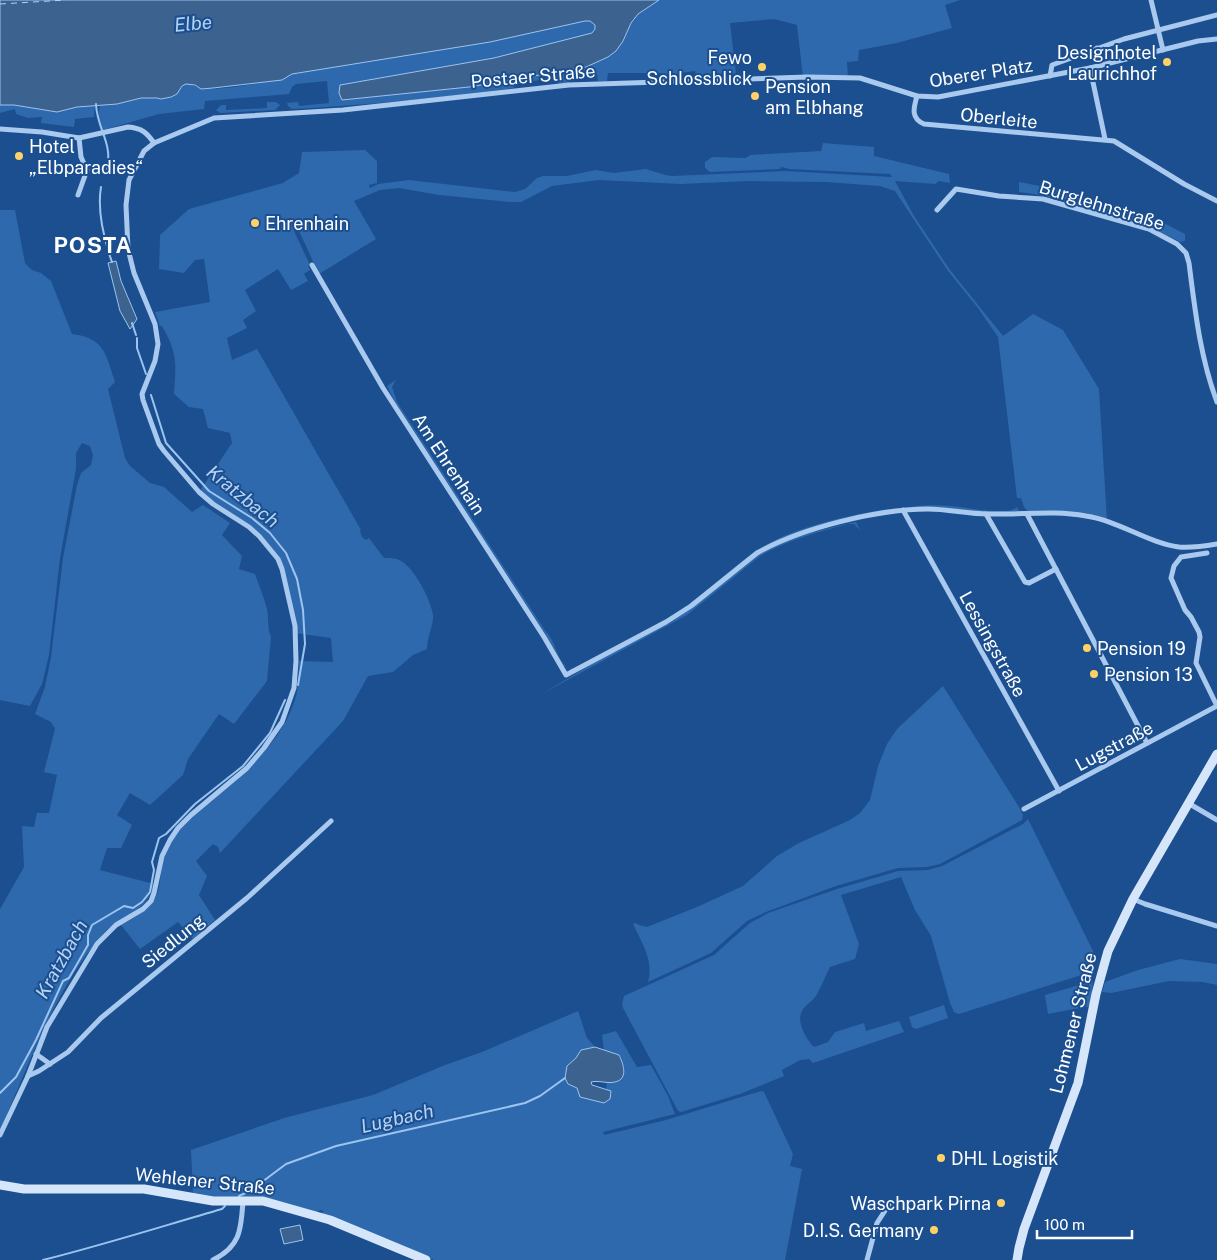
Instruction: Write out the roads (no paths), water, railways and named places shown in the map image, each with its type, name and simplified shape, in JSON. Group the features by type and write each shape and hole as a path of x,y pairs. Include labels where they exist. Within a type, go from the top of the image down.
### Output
{"main road":[{"name":"Lohmener Straße","path":"1017,1260 1021,1238 1078,1083 1096,994 1108,951 1133,899 1217,754"},
{"name":"Wehlener Straße","path":"0,1185 24,1189 144,1189 213,1201 263,1201 330,1220 426,1260"}],"street":[{"path":"1151,0 1163,50"},
{"path":"1100,66 1097,48 1124,39 1217,15"},
{"name":"Oberer Platz","path":"917,96 938,97 1050,76 1100,66 1198,41 1217,39"},
{"name":"Oberer Platz","path":"1050,76 1052,65 1097,48"},
{"path":"1090,68 1105,139 1123,145 1184,184 1217,200"},
{"name":"Postaer Straße","path":"36,1054 54,1014 97,944 116,925 143,909 151,901 162,856 178,828 256,758 282,722 294,688 296,661 295,626 282,569 278,560 259,536 249,527 199,492 164,451 156,436 142,394 155,362 158,344 155,324 134,272 128,250 126,205 132,172 144,151 154,144 214,118 343,110 569,85 807,77 860,78 917,96"},
{"name":"Oberleite","path":"917,96 913,110 914,116 924,124 1060,137 1105,139"},
{"path":"0,129 42,132 80,138 134,128 147,133 154,144"},
{"path":"78,195 86,178 86,166 82,157 80,138"},
{"name":"Burglehnstraße","path":"937,210 956,189 1000,196 1043,199 1149,229 1177,244 1186,254 1189,263 1200,342 1208,376 1217,402"},
{"name":"Am Ehrenhain","path":"312,265 384,388 544,637 566,676 674,617 698,601 758,553 774,544 826,526 903,510"},
{"path":"903,510 950,510 986,514 1068,513 1107,521 1179,547 1217,544"},
{"name":"Lessingstraße","path":"903,510 1058,791"},
{"path":"986,514 1024,582 1029,583 1056,569"},
{"path":"1027,514 1147,743"},
{"name":"Lugstraße","path":"1024,810 1217,706 1196,663 1199,632 1191,616 1185,610 1171,578 1174,566 1181,558 1208,553"},
{"path":"1188,803 1217,820"},
{"name":"Siedlung","path":"28,1076 39,1072 68,1052 109,1012 247,898 331,821"},
{"path":"1133,899 1217,926"},
{"path":"0,1135 28,1076 36,1054 50,1064"},
{"path":"213,1260 234,1245 239,1236 243,1200"},
{"path":"867,1260 877,1223 890,1202"}],"water":[{"name":"Elbe","path":"0,0 659,0 638,14 616,51 608,57 586,67 469,87 342,100 339,93 340,85 494,58 592,33 595,25 590,21 490,42 292,74 282,80 201,89 195,85 186,84 182,86 177,94 171,97 161,99 141,98 117,104 77,107 57,112 14,105 0,105"},
{"path":"116,261 121,281 137,319 130,329 120,311 108,263"},
{"path":"595,1047 619,1055 624,1070 622,1078 615,1082 591,1082 592,1085 611,1091 610,1099 604,1103 580,1097 577,1088 568,1084 565,1078 567,1066 576,1058 581,1050"},
{"path":"300,1225 303,1240 284,1244 280,1229"}],"waterway":[{"name":"Kratzbach","path":"96,104 108,151 107,169"},
{"name":"Kratzbach","path":"101,187 102,225 112,262"},
{"name":"Kratzbach","path":"132,323 136,335"},
{"name":"Kratzbach","path":"137,338 137,348 146,374"},
{"name":"Kratzbach","path":"151,395 166,443 209,491 252,518 270,533 286,553 297,579 303,610 305,644 298,685"},
{"name":"Kratzbach","path":"0,1093 16,1077 36,1040 63,981 69,978 88,945 88,935 92,925 124,906 133,908 142,902 150,892 154,870 152,862 159,838 166,834 195,804 243,766 270,733 285,700"},
{"name":"Lugbach","path":"239,1196 250,1191 286,1164 336,1146 525,1103 540,1096 565,1078"},
{"name":"Lugbach","path":"43,1260 222,1209 225,1206"}],"place":[{"name":"Designhotel Laurichhof","path":"1167,62"},
{"name":"Fewo Schlossblick","path":"762,67"},
{"name":"Pension am Elbhang","path":"755,96"},
{"name":"Hotel „Elbparadies“","path":"19,156"},
{"name":"Ehrenhain","path":"255,223"},
{"name":"Pension 19","path":"1087,648"},
{"name":"Pension 13","path":"1094,674"},
{"name":"DHL Logistik","path":"941,1158"},
{"name":"Waschpark Pirna","path":"1001,1203"},
{"name":"D.I.S. Germany","path":"934,1230"}],"district":[{"name":"POSTA","path":"93,245"}]}
